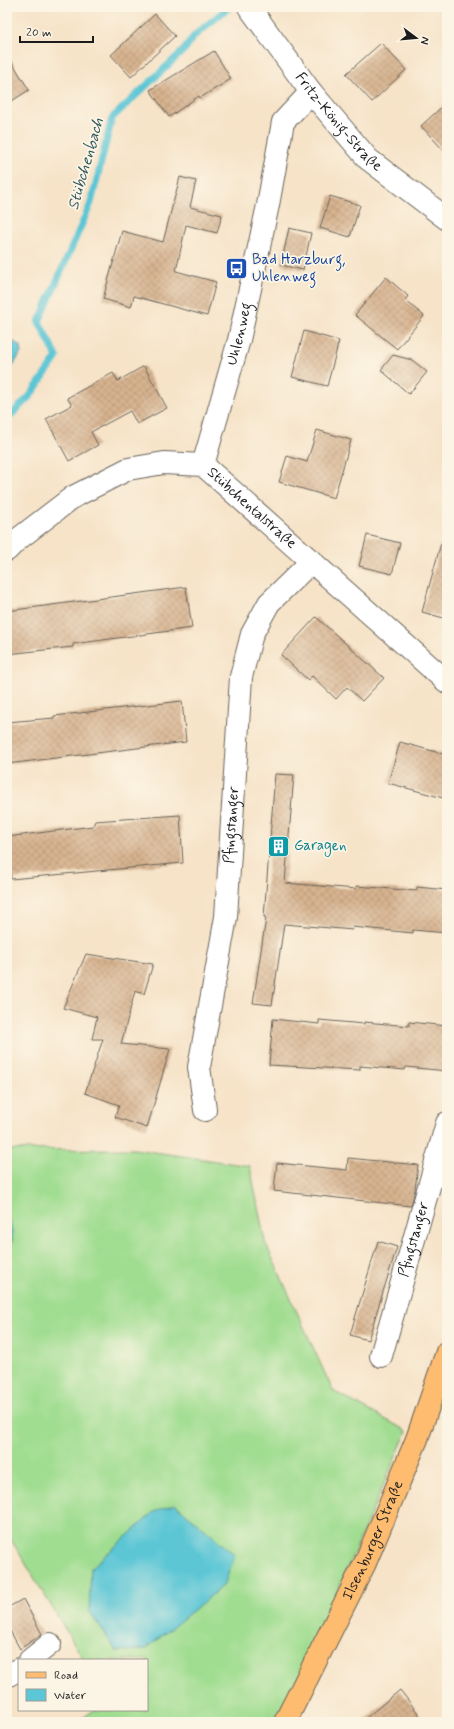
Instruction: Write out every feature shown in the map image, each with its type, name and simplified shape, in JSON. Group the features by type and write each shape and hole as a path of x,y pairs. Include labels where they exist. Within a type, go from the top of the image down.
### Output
{"main road":[{"name":"Ilsenburger Straße","path":"285,1722 365,1563 417,1439 447,1352"}],"street":[{"name":"Fritz-König-Straße","path":"249,7 311,92 368,159 446,217"},
{"name":"Uhlenweg","path":"203,465 239,340 268,205 283,122 311,92"},
{"name":"Stübchentalstraße","path":"7,550 73,497 128,469 164,463 203,465 447,682"},
{"name":"Pfingstanger","path":"205,1110 199,1067 226,917 241,677 252,634 269,603 312,561"},
{"name":"Pfingstanger","path":"381,1356 447,1123"},
{"path":"31,1659 50,1644"},
{"path":"7,1676 18,1670"}],"green space":[{"path":"134,1149 250,1166 265,1242 333,1391 407,1431 294,1691 278,1722 77,1722 93,1711 148,1711 148,1659 83,1659 7,1533 7,1150"}],"water":[{"path":"7,337 20,346 21,353 7,375"},
{"path":"7,1217 11,1226 12,1241 7,1255"},
{"path":"175,1504 235,1555 224,1585 146,1649 117,1652 89,1611 91,1568 154,1512"}],"building":[{"path":"155,14 175,36 131,77 111,55"},
{"path":"381,43 406,70 372,102 346,74"},
{"path":"214,51 231,79 200,98 199,96 169,117 150,90"},
{"path":"7,54 29,90 7,104"},
{"path":"447,102 447,154 421,126"},
{"path":"180,177 196,181 190,207 222,215 217,233 186,225 176,271 216,282 207,316 134,296 131,307 103,299 122,231 163,242"},
{"path":"330,196 360,205 350,237 320,228"},
{"path":"289,228 311,233 303,270 281,265"},
{"path":"386,277 408,296 405,300 424,316 397,349 355,315"},
{"path":"304,331 339,341 327,386 292,377"},
{"path":"393,355 412,360 427,372 409,394 381,370"},
{"path":"144,366 167,408 137,424 130,411 91,432 98,445 69,461 46,419 72,405 67,398 113,373 118,381"},
{"path":"317,430 351,440 334,498 279,482 287,456 307,462"},
{"path":"367,535 400,543 392,574 359,566"},
{"path":"441,543 447,544 447,619 422,612"},
{"path":"186,587 192,628 73,644 73,647 7,654 7,611"},
{"path":"316,617 384,678 362,701 347,687 336,699 312,676 308,680 281,655"},
{"path":"182,701 186,742 7,764 7,722 54,718 54,716"},
{"path":"400,742 447,755 447,799 388,783"},
{"path":"275,774 294,775 285,883 356,889 356,886 417,891 417,887 447,890 447,933 413,930 413,933 352,927 353,930 284,924 272,1005 253,1003 266,918 264,917"},
{"path":"180,815 183,863 11,879 7,837 93,826 95,821"},
{"path":"86,954 153,964 144,994 135,991 121,1044 170,1049 147,1128 115,1117 119,1105 85,1093 103,1039 92,1039 97,1017 63,1008"},
{"path":"273,1019 319,1024 319,1020 409,1026 409,1022 447,1026 447,1071 406,1067 405,1070 360,1066 360,1070 269,1065"},
{"path":"348,1158 418,1165 411,1206 274,1191 277,1163 347,1170"},
{"path":"378,1241 397,1247 368,1340 350,1335"},
{"path":"23,1599 42,1634 20,1649 7,1625 7,1608"},
{"path":"400,1690 425,1722 361,1722"}],"waterway":[{"name":"Stübchenbach","path":"7,419 30,396 57,357 39,322 91,203 112,118 185,49 194,36 229,7"}],"place":[{"name":"Bad Harzburg, Uhlenweg","path":"236,269"},
{"name":"Garagen","path":"278,846"}]}
